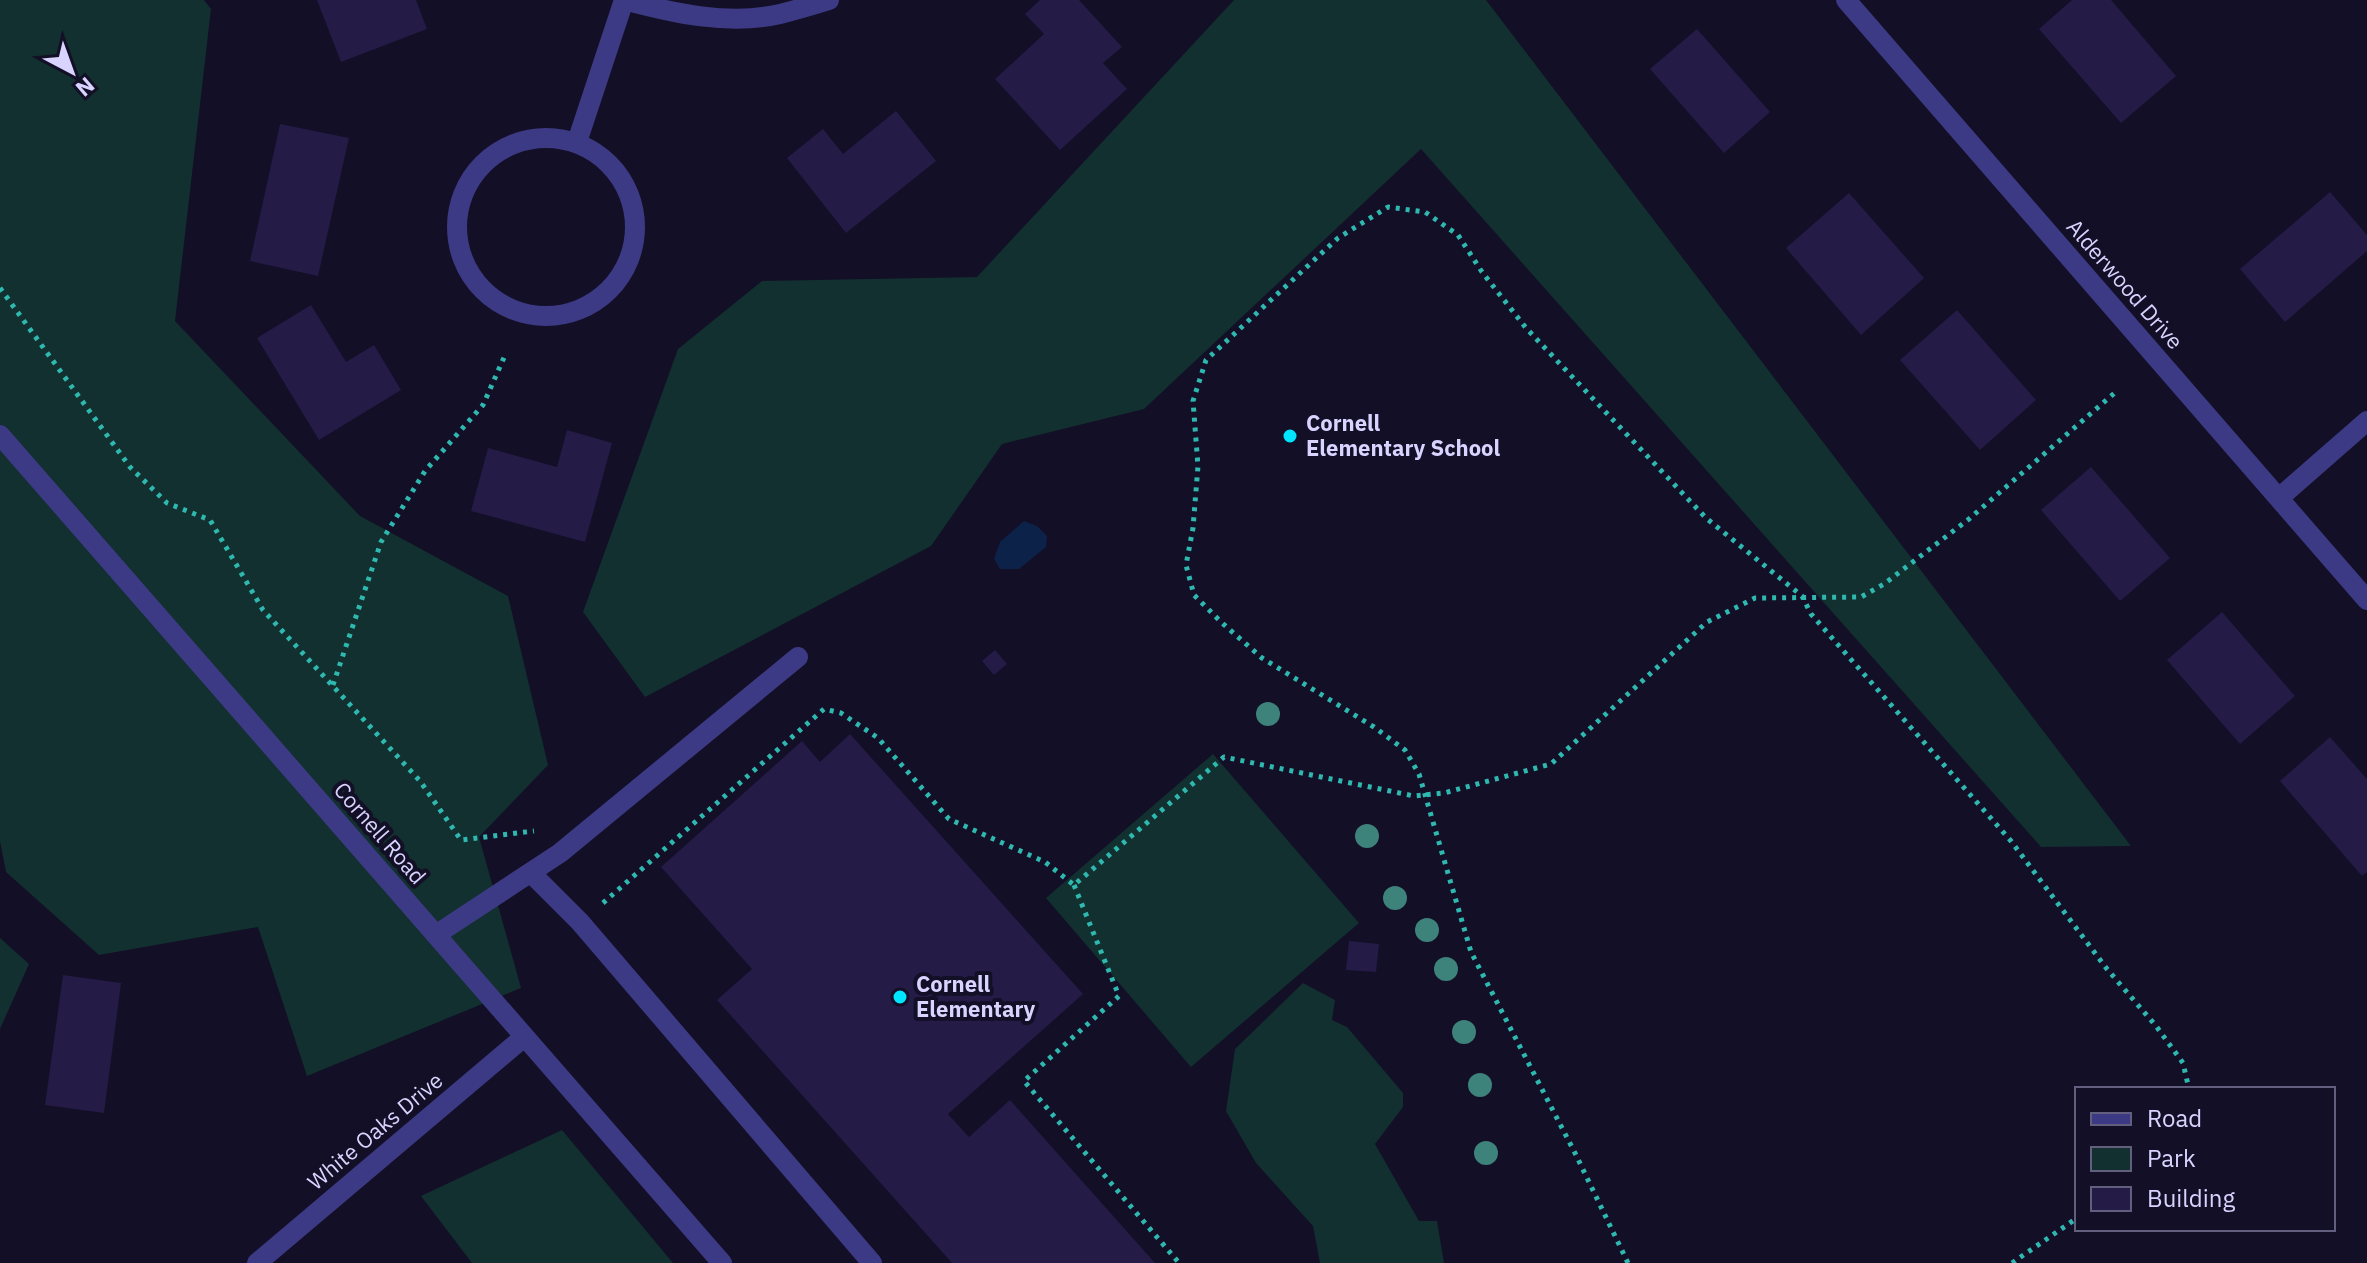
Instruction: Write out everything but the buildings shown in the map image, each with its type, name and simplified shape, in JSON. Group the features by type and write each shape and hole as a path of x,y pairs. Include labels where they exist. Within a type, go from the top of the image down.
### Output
{"street":[{"path":"577,142 624,0 677,14 736,18 778,15 829,0"},
{"name":"Alderwood Drive","path":"1846,0 2367,600"},
{"path":"554,137 577,142 606,161 627,189 635,211 636,235 631,257 620,278 604,296 584,308 561,315 538,316 515,311 477,285 464,265 458,243 457,219 462,196 473,175 488,158 508,145 554,137"},
{"path":"2279,498 2367,421"},
{"name":"Cornell Road","path":"0,435 722,1263"},
{"path":"437,934 532,874 798,657"},
{"path":"532,874 580,922 872,1263"},
{"name":"White Oaks Drive","path":"257,1263 524,1037"}],"path":[{"path":"1628,1263 1471,952 1419,774 1405,750 1374,727 1262,658 1194,595 1186,565 1193,528 1198,466 1193,401 1206,360 1338,238 1388,207 1425,212 1458,235 1482,272 1526,328 1664,474 1706,518 1802,596 1811,614 2011,841 2107,969 2183,1063 2189,1087"},
{"path":"0,288 130,467 167,503 210,520 263,610 420,781 461,840 535,831"},
{"path":"333,686 381,542 425,471 483,405 506,353"},
{"path":"1074,885 1224,757 1414,796 1444,793 1551,764 1707,622 1755,598 1861,597 1884,584 1969,519 2118,390"},
{"path":"580,922 824,709 841,713 878,738 949,819 1045,862 1074,885 1119,996 1024,1081 1179,1263"},
{"path":"2012,1263 2075,1219"}],"green space":[{"path":"0,0 204,0 211,9 175,321 360,516 508,596 548,765 479,837 521,988 307,1076 258,927 99,955 6,872 0,841"},
{"path":"1234,0 1486,0 2131,846 2041,847 1421,149 1144,409 1002,444 931,546 645,697 583,612 678,349 762,281 977,277"},
{"path":"1213,754 1359,923 1191,1067 1046,898"},
{"path":"0,938 29,964 0,1029"},
{"path":"1303,983 1335,1000 1332,1020 1347,1027 1403,1093 1403,1107 1375,1144 1419,1221 1437,1221 1444,1263 1320,1263 1313,1226 1256,1163 1226,1111 1235,1049"},
{"path":"562,1130 673,1263 472,1263 421,1196"}],"water":[{"path":"1024,521 1037,526 1047,536 1046,547 1019,569 1000,569 994,559 1000,542"}],"place":[{"name":"Cornell Elementary School","path":"1290,436"},
{"name":"Cornell Elementary","path":"900,997"}]}
